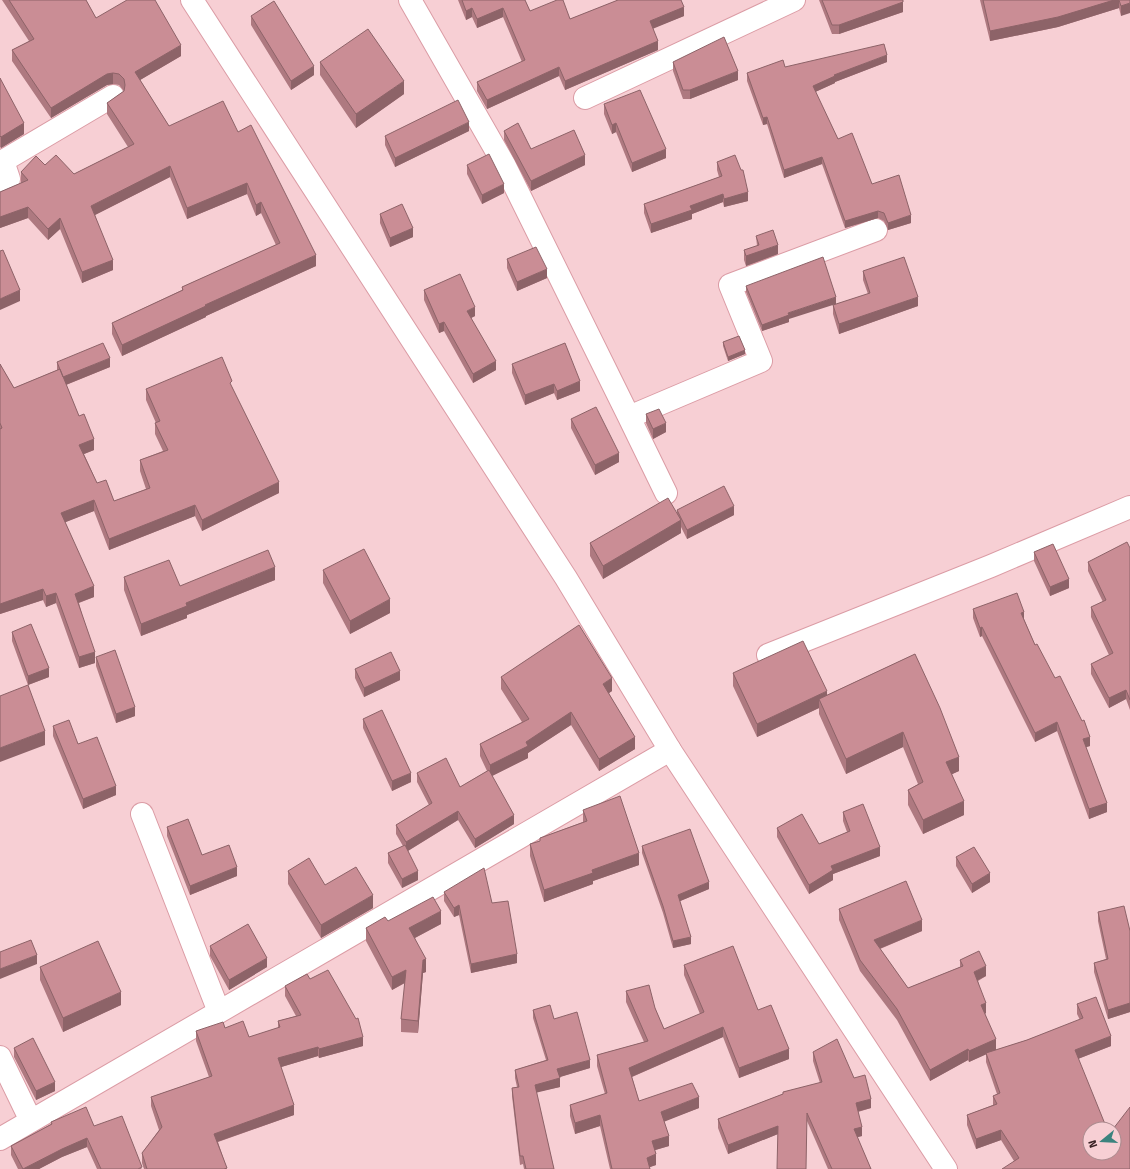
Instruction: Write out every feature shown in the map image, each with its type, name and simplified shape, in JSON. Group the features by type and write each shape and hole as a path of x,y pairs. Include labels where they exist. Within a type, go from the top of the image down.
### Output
{"street":[{"path":"192,0 566,578 670,750 946,1169"},
{"path":"410,0 505,166 666,493"},
{"path":"585,98 794,0"},
{"path":"0,190 9,179 3,161 113,96"},
{"path":"629,417 761,361 730,285 876,230"},
{"path":"768,655 991,566 1130,507"},
{"path":"0,1139 670,750"},
{"path":"142,814 219,1012"},
{"path":"0,1057 31,1121"}],"building":[{"path":"9,0 86,0 96,18 127,0 155,0 181,45 135,72 169,126 223,101 238,132 251,125 316,255 205,305 206,306 122,345 112,323 183,290 182,287 280,243 261,202 256,205 247,183 187,208 170,166 91,206 113,260 82,272 60,218 48,229 28,207 0,217 0,192 28,180 21,172 36,156 45,165 56,155 74,174 134,144 107,103 124,91 124,79 119,74 107,74 51,108 12,50 34,39"},
{"path":"462,0 525,0 530,11 557,0 563,0 570,19 618,0 681,0 684,7 650,21 658,41 565,81 559,67 487,100 477,82 525,60 503,8 477,19 472,8 466,11"},
{"path":"822,0 903,0 903,2 839,25 832,25"},
{"path":"983,0 1114,0 1058,17 990,31"},
{"path":"1119,0 1130,0 1130,3 1121,6"},
{"path":"274,1 314,66 291,81 251,16"},
{"path":"368,29 404,81 356,114 320,62"},
{"path":"724,37 738,71 690,90 683,90 673,62"},
{"path":"884,44 887,55 834,75 835,76 813,86 838,139 852,133 872,184 899,175 911,215 888,223 884,213 878,211 845,221 822,157 784,170 767,117 763,118 747,73 783,60 785,67"},
{"path":"0,78 24,123 1,137 0,136"},
{"path":"640,90 666,149 632,163 616,123 612,125 604,104"},
{"path":"458,100 469,122 395,158 385,136"},
{"path":"518,123 531,149 574,130 585,155 531,181 504,131"},
{"path":"489,154 504,184 482,195 467,165"},
{"path":"735,155 741,170 743,170 748,192 724,199 723,194 690,206 692,210 651,224 644,204 722,176 717,162"},
{"path":"402,204 413,228 390,238 380,214"},
{"path":"773,230 778,245 746,256 744,250 759,245 756,236"},
{"path":"536,247 547,269 517,282 507,259"},
{"path":"3,250 20,290 0,299 0,251"},
{"path":"823,257 836,297 788,313 789,315 762,325 746,286"},
{"path":"904,257 918,297 839,324 833,305 870,293 863,271"},
{"path":"460,274 475,307 467,311 496,361 473,374 444,322 439,324 424,290"},
{"path":"739,336 745,350 728,357 723,342"},
{"path":"103,343 110,358 63,377 57,362"},
{"path":"565,343 580,381 557,391 554,384 525,395 512,364"},
{"path":"222,357 232,381 230,383 279,482 202,520 195,505 109,539 94,500 61,513 94,586 75,594 95,652 79,657 56,593 46,596 43,589 0,604 0,429 2,428 0,423 0,364 14,388 60,369 79,416 84,414 94,439 79,445 97,483 106,480 114,501 150,488 140,460 168,450 155,423 160,421 146,389"},
{"path":"596,407 619,453 595,465 571,419"},
{"path":"659,409 666,423 653,429 646,414"},
{"path":"724,486 734,506 687,530 677,510"},
{"path":"668,498 681,520 603,566 590,543"},
{"path":"1127,542 1130,548 1130,700 1126,690 1109,698 1091,664 1113,653 1091,607 1106,600 1088,562"},
{"path":"1053,544 1069,579 1050,587 1034,552"},
{"path":"364,549 390,599 350,621 323,570"},
{"path":"268,550 275,567 186,603 187,606 141,624 124,577 169,560 180,586"},
{"path":"1017,593 1024,612 1021,613 1035,645 1037,644 1055,678 1060,676 1082,721 1084,720 1090,737 1083,739 1107,803 1089,809 1057,722 1035,733 982,627 980,628 973,609"},
{"path":"31,624 49,668 28,676 12,632"},
{"path":"579,625 612,678 603,684 635,737 599,759 571,712 526,742 528,746 490,765 480,744 529,719 501,677"},
{"path":"803,641 827,691 757,724 733,673"},
{"path":"115,650 135,707 116,714 96,657"},
{"path":"391,652 400,671 364,688 355,669"},
{"path":"915,654 940,708 959,757 946,762 964,801 923,820 908,790 923,782 903,732 846,759 819,699"},
{"path":"28,685 45,731 0,748 0,696"},
{"path":"382,710 411,773 392,781 363,719"},
{"path":"69,720 78,744 97,737 116,786 83,799 53,726"},
{"path":"446,758 460,787 489,770 514,815 475,839 458,811 406,842 396,825 432,803 417,773"},
{"path":"620,796 639,853 592,870 593,873 544,890 530,844 540,841 540,838 587,821 583,810"},
{"path":"863,804 880,847 831,866 833,870 809,885 777,828 802,814 819,844 850,831 843,812"},
{"path":"188,819 202,855 229,845 237,867 190,886 167,827"},
{"path":"690,829 709,882 678,895 691,937 673,941 663,906 642,846"},
{"path":"405,845 418,871 402,879 388,853"},
{"path":"974,847 990,873 972,884 956,857"},
{"path":"309,858 325,885 356,867 373,895 321,925 288,871"},
{"path":"484,868 492,903 508,901 517,954 471,964 459,905 454,908 444,892"},
{"path":"906,881 922,920 874,940 908,988 963,966 960,960 979,951 986,966 974,972 986,1003 981,1005 996,1039 969,1051 968,1049 930,1070 897,1009 860,960 839,909"},
{"path":"433,897 441,911 409,928 426,959 423,960 418,1021 401,1019 406,970 392,977 366,928 385,917 388,921"},
{"path":"1124,906 1130,931 1130,1003 1108,1010 1094,963 1108,959 1098,912"},
{"path":"248,924 267,958 229,980 210,946"},
{"path":"31,940 37,955 0,969 0,952"},
{"path":"98,941 121,992 63,1018 40,967"},
{"path":"733,946 758,1010 771,1005 789,1049 739,1068 723,1027 629,1068 639,1101 692,1083 699,1097 661,1112 669,1136 652,1141 656,1154 647,1158 650,1169 612,1169 600,1115 575,1123 570,1105 607,1093 597,1055 648,1041 626,991 649,985 655,1008 664,1029 704,1012 684,965"},
{"path":"328,970 356,1019 358,1018 363,1037 278,1058 294,1105 214,1134 227,1168 147,1169 142,1153 162,1127 151,1097 212,1076 196,1031 223,1022 225,1028 243,1021 249,1037 280,1027 278,1021 301,1015 285,986 307,974 310,979"},
{"path":"1096,997 1111,1036 1075,1050 1104,1121 1082,1121 1082,1161 1122,1161 1122,1121 1119,1121 1130,1107 1130,1169 1002,1169 1019,1158 1001,1130 976,1139 967,1115 997,1104 993,1096 1000,1093 986,1053 1027,1040 1083,1018 1077,1004"},
{"path":"550,1005 554,1019 577,1012 590,1060 557,1069 560,1078 535,1085 554,1169 526,1169 523,1156 520,1156 512,1088 519,1087 515,1070 548,1060 533,1010"},
{"path":"33,1038 55,1082 36,1091 14,1048"},
{"path":"837,1039 854,1078 865,1075 871,1099 856,1103 862,1127 854,1129 871,1169 832,1169 807,1113 806,1169 777,1169 778,1126 728,1145 718,1119 783,1094 783,1092 822,1082 813,1052"},
{"path":"86,1107 94,1126 122,1116 142,1167 138,1169 101,1169 87,1138 23,1169 11,1146 52,1124 51,1122"}]}
